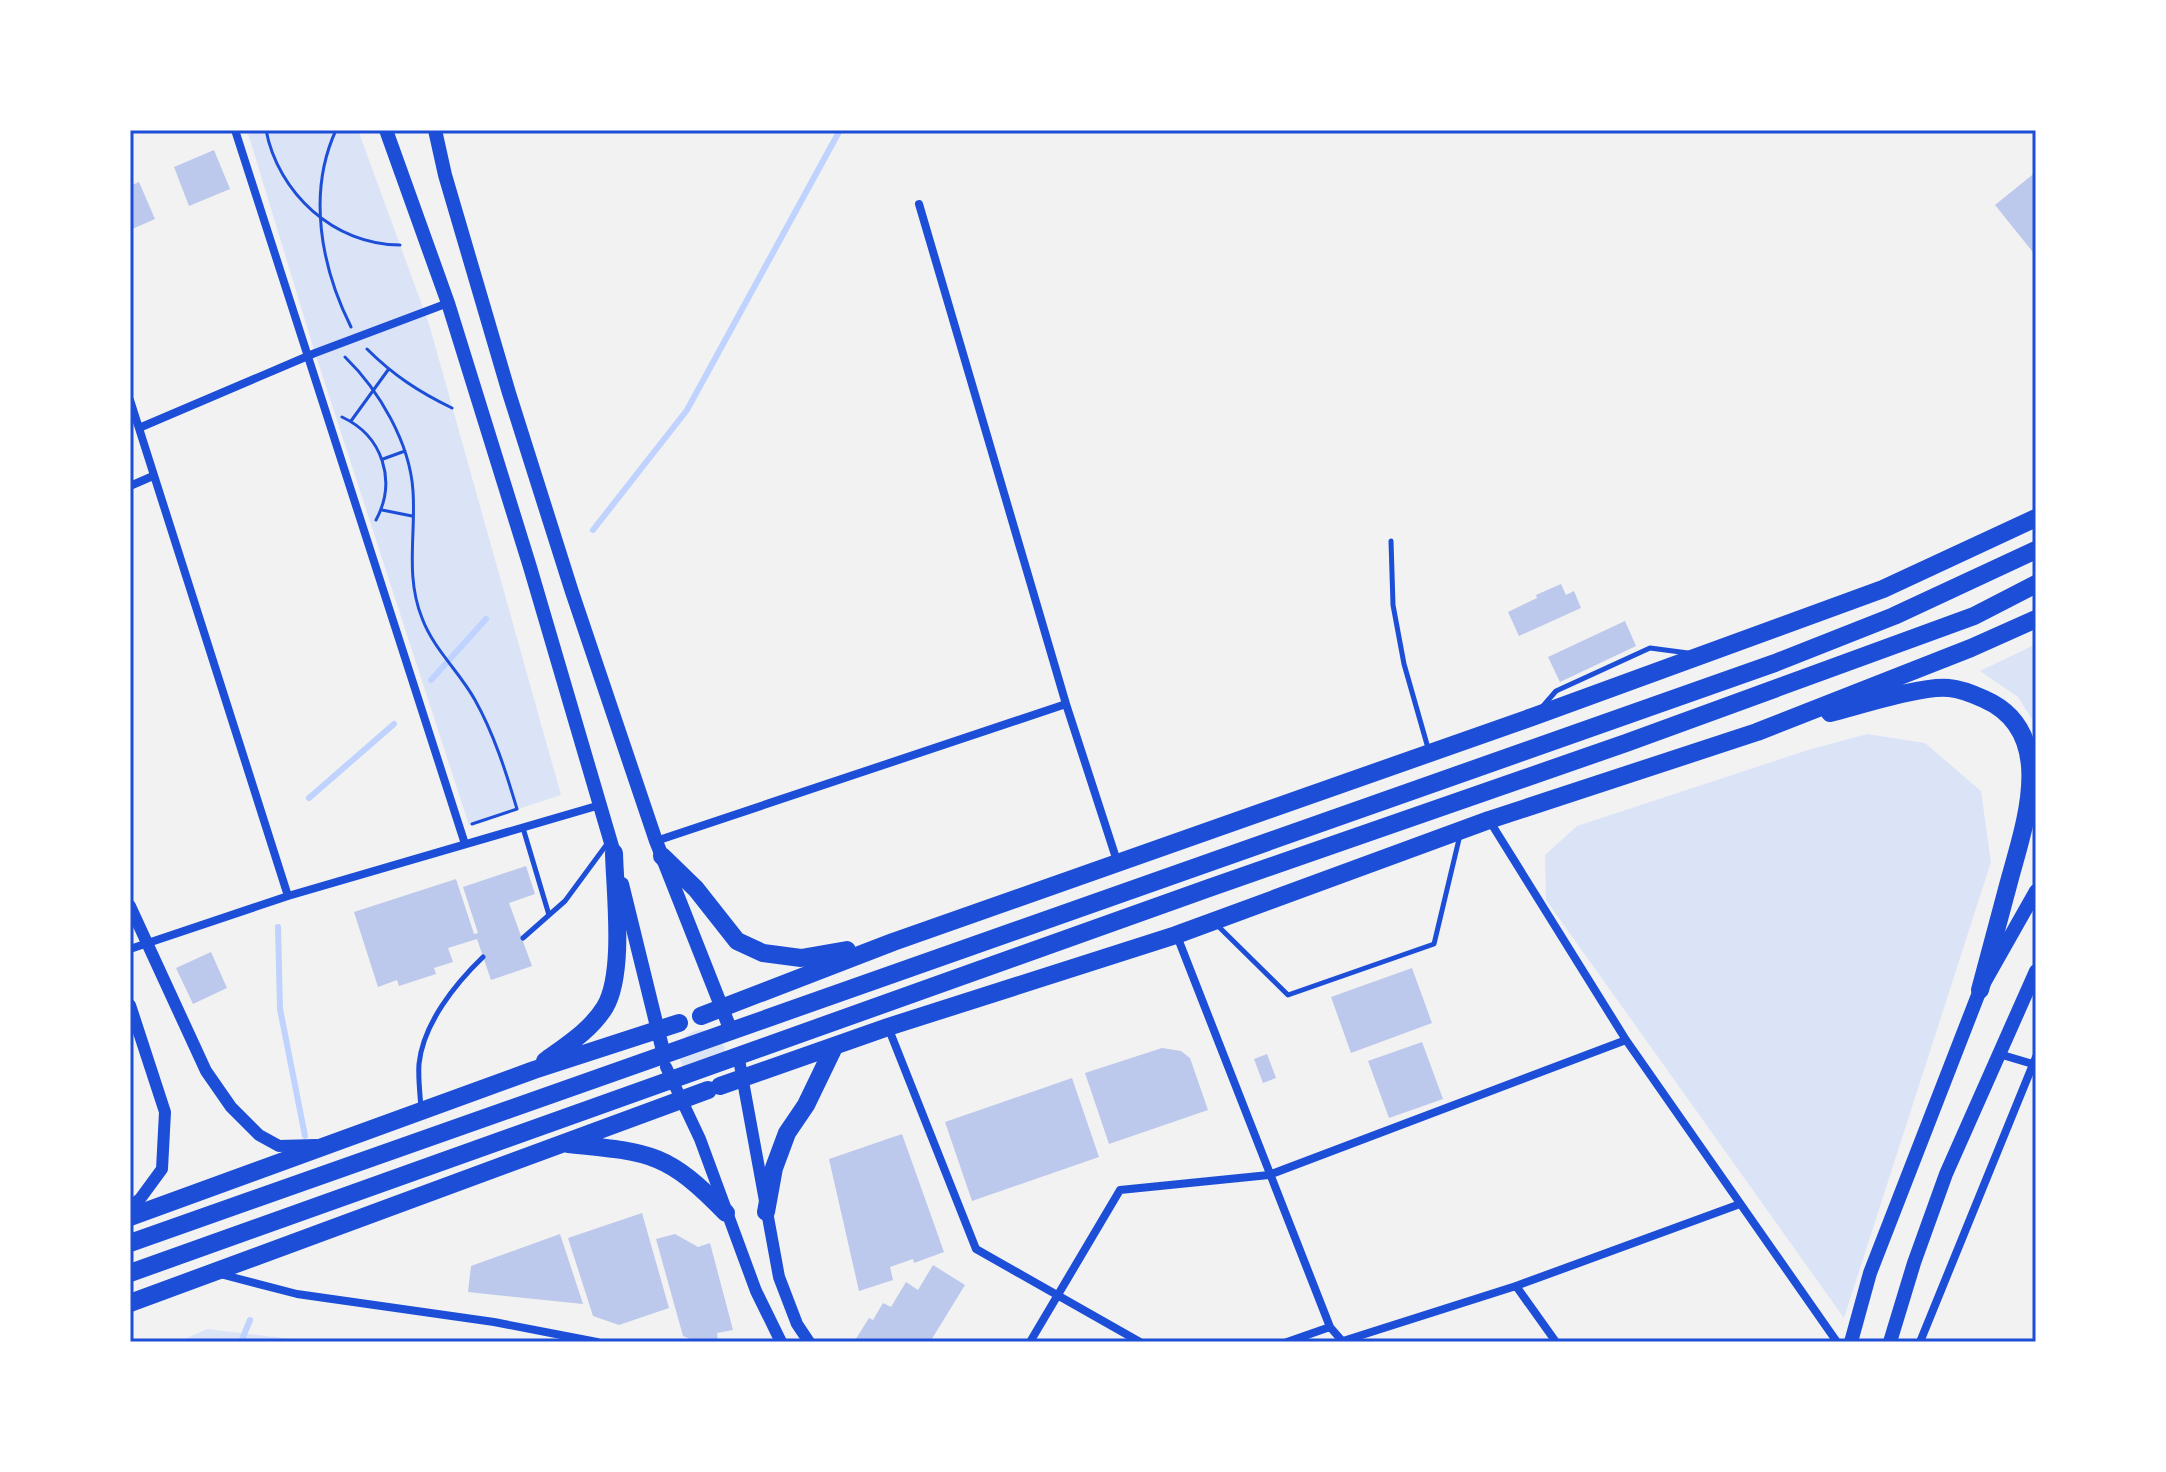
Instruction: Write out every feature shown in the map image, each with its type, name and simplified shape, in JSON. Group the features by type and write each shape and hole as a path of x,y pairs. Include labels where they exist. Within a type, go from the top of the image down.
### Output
{"highway":[{"path":"130,1217 534,1070 701,1016 1117,861 1535,716 1883,589 2036,518"},
{"path":"130,1243 1775,663 1894,616 2036,550"},
{"path":"130,1273 1626,743 1974,616 2036,584"},
{"path":"130,1303 682,1099 888,1027 1176,935 1489,820 1757,732 1971,648 2036,619"},
{"path":"1757,732 1928,689 1948,687 1994,703 2018,724 2027,744 2031,767 2026,817 1980,990"},
{"path":"534,1070 588,1028 606,1006 616,976 612,846"},
{"path":"659,848 737,941 763,953 801,958 893,942"},
{"path":"679,1023 671,1032 665,1061 673,1078 695,1090 714,1088 729,1078 736,1067 736,1041 723,1023 701,1016"},
{"path":"766,1212 774,1168 787,1133 806,1105 834,1047"},
{"path":"561,1144 636,1151 662,1160 697,1183 726,1213"}],"main road":[{"path":"386,130 448,303 601,804 665,1061"},
{"path":"435,130 445,175 509,393 572,592 659,848 731,1031"},
{"path":"1851,1342 1870,1273 1980,990 2036,891"},
{"path":"1890,1342 1941,1189 2036,971"}],"street":[{"path":"235,130 465,844"},
{"path":"919,204 1066,704 1117,861"},
{"path":"139,428 307,356 448,303"},
{"path":"130,400 288,896"},
{"path":"130,486 153,476"},
{"path":"659,848 1066,704"},
{"path":"130,949 288,896 601,804"},
{"path":"1489,820 1626,1040 1837,1342"},
{"path":"130,906 206,1071 231,1107 259,1135 279,1146 324,1145"},
{"path":"1176,935 1330,1327 1343,1342 1516,1286 1740,1204"},
{"path":"130,1005 165,1112 162,1169 140,1199 130,1207"},
{"path":"888,1027 976,1249 1140,1342"},
{"path":"1030,1342 1120,1190 1269,1175 1626,1040"},
{"path":"738,1054 779,1277 797,1324 809,1342"},
{"path":"1920,1342 2035,1062 1999,1054"},
{"path":"665,1061 700,1139 756,1291 779,1341"},
{"path":"215,1273 297,1294 494,1322 597,1342"},
{"path":"1516,1286 1556,1342"},
{"path":"1287,1342 1330,1327"}],"lane":[{"path":"1391,541 1393,605 1404,664 1429,753"},
{"path":"523,827 549,915"},
{"path":"1213,922 1288,995 1434,944 1460,832"},
{"path":"523,938 565,901 612,846"},
{"path":"421,1110 419,1063 429,1027 468,971 483,957"}],"path":[{"path":"266,130 282,176 304,204 319,217 338,229 382,245 400,245"},
{"path":"336,130 325,166 319,217 321,241 336,293 356,337 388,370 419,392 452,408"},
{"path":"333,346 354,366 373,391 405,451 413,491 411,577 421,617 441,655 474,699 492,735 517,809 469,825"},
{"path":"351,421 388,370"},
{"path":"339,428 335,413 351,421 375,444 383,459 387,486 382,510 372,528 367,513"},
{"path":"383,459 405,451"},
{"path":"382,510 412,516"}],"shaded area":[{"path":"247,130 358,130 429,324 561,795 469,825 315,353"},
{"path":"2036,644 2036,726 2018,697 1980,671"},
{"path":"1867,734 1925,743 1981,791 1991,862 1844,1318 1546,900 1545,855 1577,826 1808,750"},
{"path":"702,1030 719,1036 725,1053 719,1070 702,1076 685,1070 679,1053 685,1036"},
{"path":"207,1329 316,1342 178,1342"}],"building":[{"path":"214,150 230,189 189,206 174,167"},
{"path":"2036,172 2036,256 1995,205"},
{"path":"139,182 155,219 130,230 130,186"},
{"path":"1561,584 1566,595 1574,591 1581,608 1519,636 1508,612"},
{"path":"1625,621 1636,646 1560,682 1548,657"},
{"path":"526,866 535,894 509,903 532,966 491,980 477,939 448,948 453,962 434,968 436,974 399,986 397,980 378,987 354,912 456,879 474,934 478,933 463,887"},
{"path":"211,952 227,988 193,1004 176,968"},
{"path":"1412,968 1432,1023 1351,1053 1331,997"},
{"path":"1422,1042 1443,1099 1389,1118 1368,1061"},
{"path":"1162,1048 1181,1051 1190,1058 1208,1110 1109,1144 1085,1073"},
{"path":"1267,1054 1276,1078 1263,1083 1254,1059"},
{"path":"1072,1078 1099,1157 972,1201 945,1122"},
{"path":"902,1134 944,1252 914,1263 913,1259 890,1267 893,1280 859,1291 829,1159"},
{"path":"642,1213 669,1308 619,1325 593,1316 568,1238"},
{"path":"560,1234 583,1304 468,1292 471,1266"},
{"path":"675,1234 698,1247 710,1243 733,1330 717,1333 718,1342 697,1342 683,1336 656,1239"},
{"path":"933,1265 965,1285 930,1342 854,1342 883,1303 891,1307 906,1282 918,1290"}],"waterway":[{"path":"593,530 687,410 840,130"},
{"path":"431,680 486,619"},
{"path":"309,798 394,724"},
{"path":"278,927 280,1009 305,1136"},
{"path":"241,1342 250,1320"}]}
